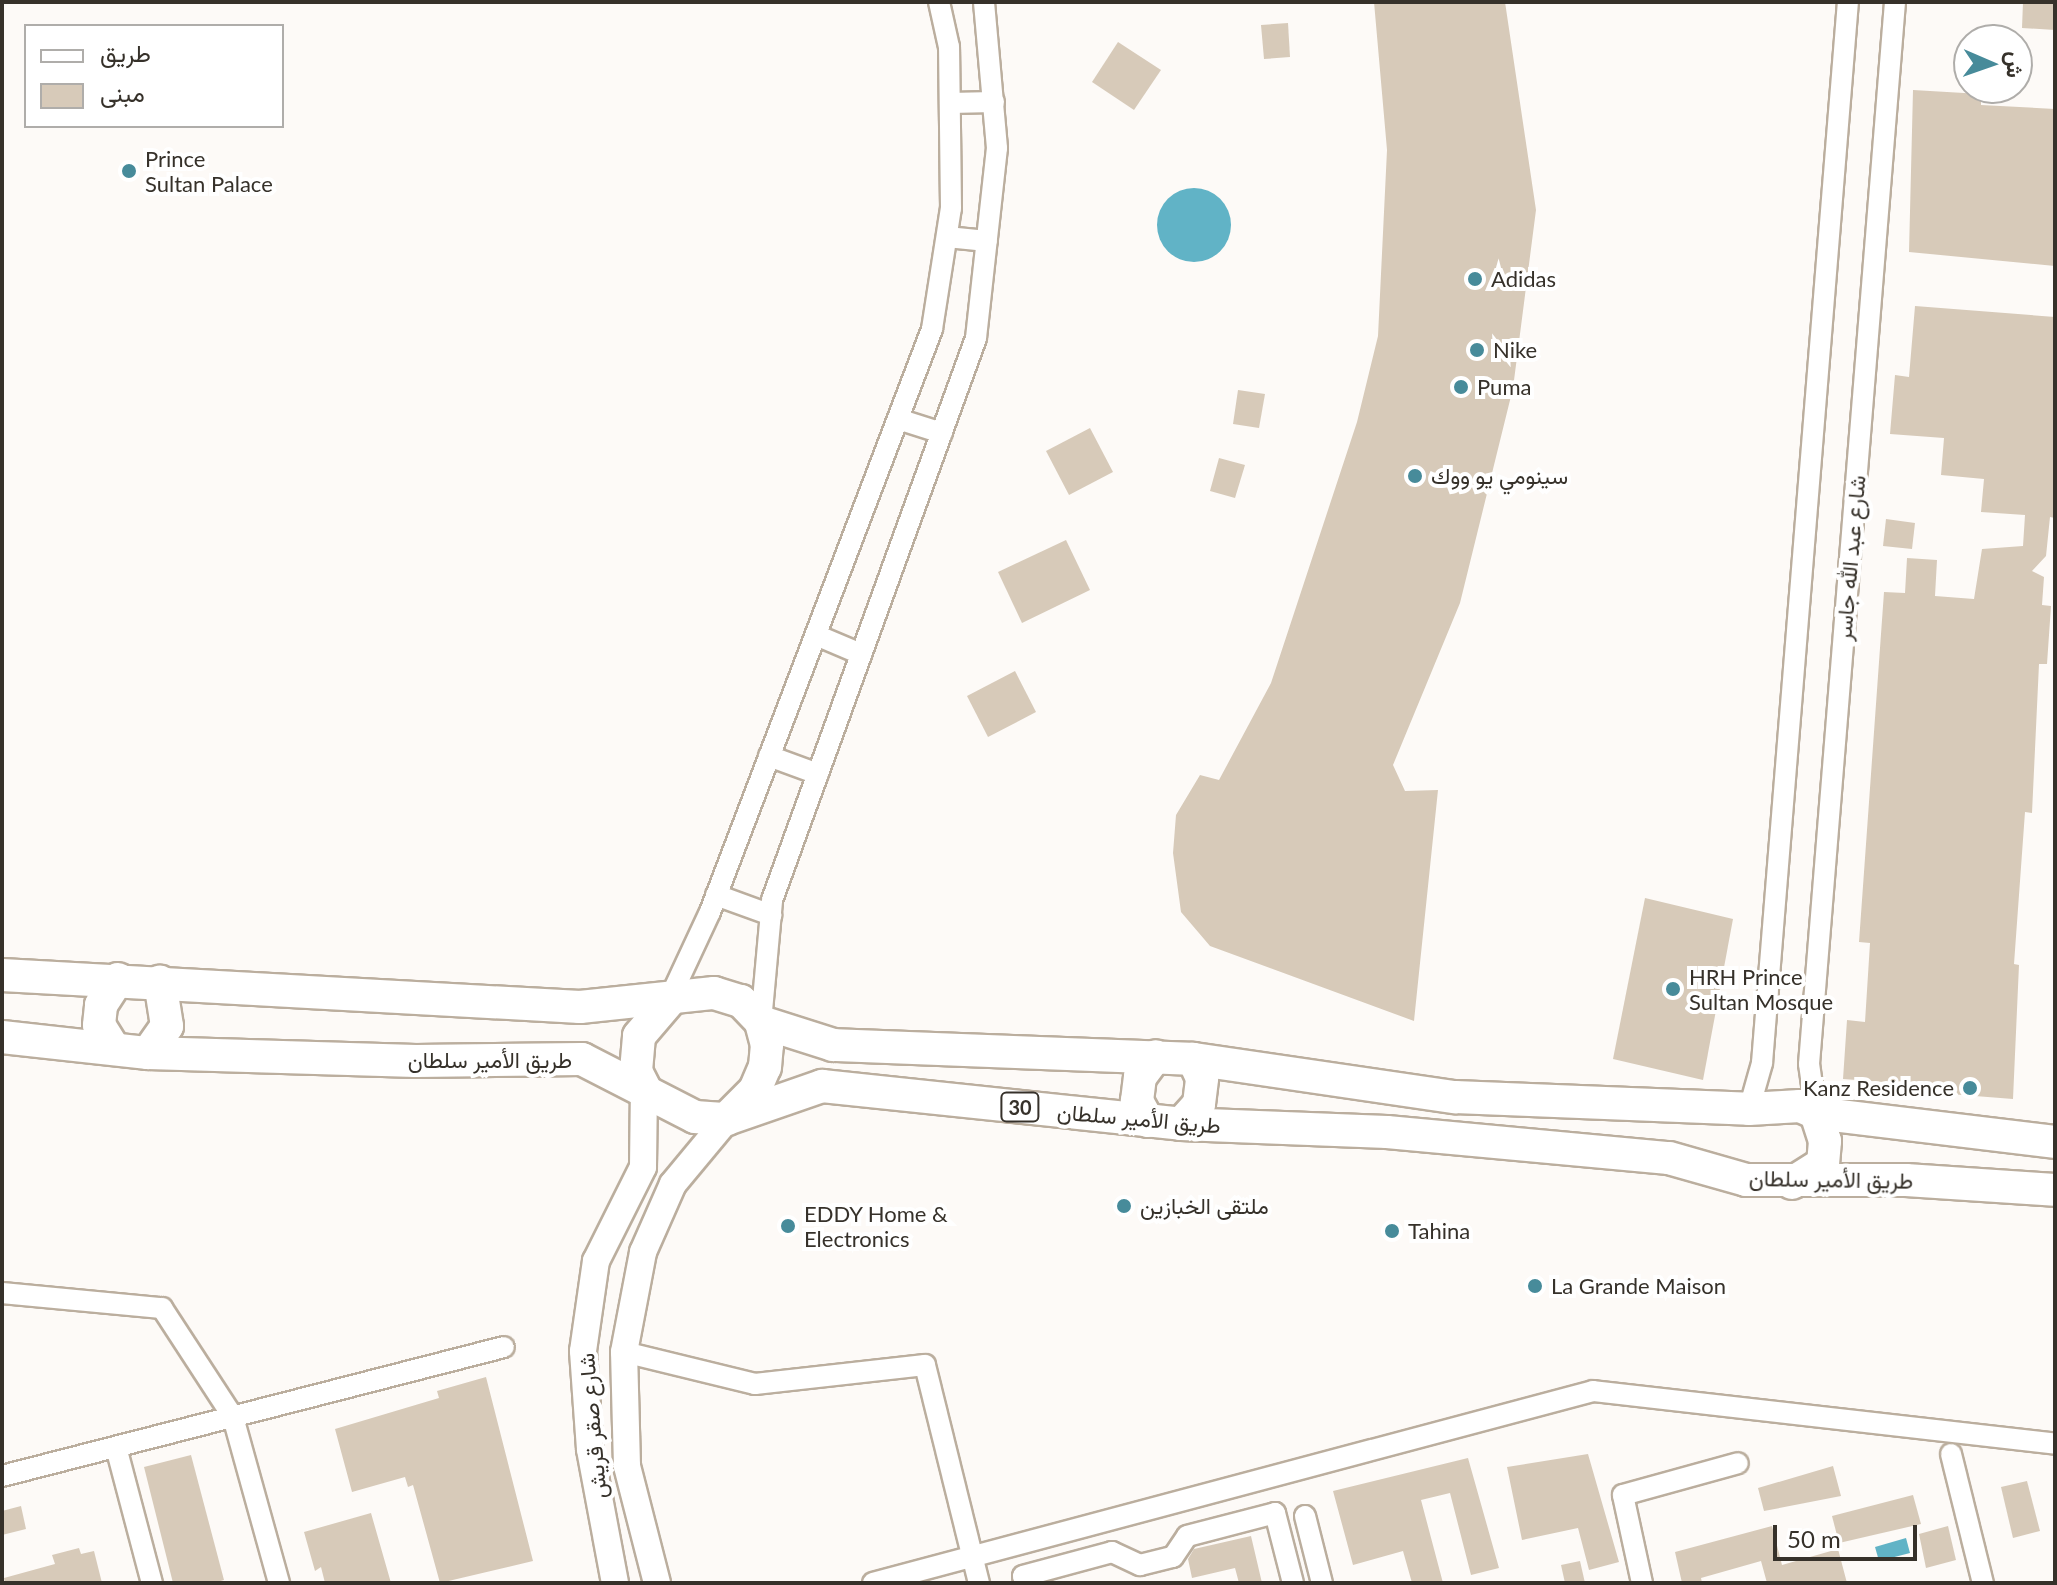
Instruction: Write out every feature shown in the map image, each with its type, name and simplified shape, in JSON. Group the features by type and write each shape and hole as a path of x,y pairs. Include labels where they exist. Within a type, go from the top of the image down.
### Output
{"main road":[{"path":"2,975 118,979 580,1007 668,1002 714,993 741,1001 761,1022 833,1045 1193,1059 1455,1097 1749,1109 1800,1106 1816,1113 2055,1142"},
{"path":"114,1049 99,1025 101,1005 118,979"},
{"path":"148,1053 167,1026 160,982"},
{"path":"644,1087 636,1071 639,1036 668,1002"},
{"path":"727,1119 755,1090 765,1067 767,1045 761,1022"},
{"name":"طريق الأمير سلطان","path":"2,1037 148,1053 416,1061 582,1059 644,1087 672,1110 727,1119 822,1086 1181,1124 1387,1132 1638,1155 1746,1180 1792,1183 1906,1180 2055,1190"},
{"path":"1148,1121 1137,1101 1140,1077 1156,1056"},
{"path":"1181,1124 1199,1104 1202,1078 1193,1059"},
{"path":"1792,1183 1823,1164 1825,1141 1816,1113"}],"street":[{"path":"668,1002 716,895 932,329 947,237 950,103 949,47 939,2"},
{"path":"761,1022 771,915 818,774 976,338 997,148 984,2"},
{"path":"1749,1109 1762,1063 1848,2"},
{"name":"شارع عبد الله جاسر","path":"1816,1113 1809,1064 1895,2"},
{"path":"950,103 994,102"},
{"path":"947,237 987,241"},
{"path":"898,419 942,433"},
{"path":"816,635 861,654"},
{"path":"769,756 818,774"},
{"path":"716,895 771,915"},
{"name":"شارع صقر قريش","path":"615,1583 590,1449 583,1351 596,1261 643,1167 644,1087"},
{"name":"شارع صقر قريش","path":"657,1583 627,1466 624,1352 643,1252 673,1184 727,1119"},
{"path":"2,1293 162,1308 233,1417 279,1583"},
{"path":"2,1476 504,1347"},
{"path":"624,1352 755,1384 925,1365 979,1583"},
{"path":"873,1583 1593,1391 2055,1444"},
{"path":"116,1447 152,1583"},
{"path":"1951,1454 1983,1583"},
{"path":"1642,1583 1623,1495 1738,1463"},
{"path":"1025,1583 1023,1576 1112,1552 1140,1565 1173,1557 1187,1536 1275,1513 1293,1583"},
{"path":"1305,1516 1322,1583"}],"water":[{"path":"1201,188 1221,198 1229,211 1229,239 1221,252 1208,260 1187,262 1167,252 1159,239 1157,218 1167,198 1180,190"},
{"path":"1906,1538 1910,1553 1879,1561 1875,1547"}],"building":[{"name":"سينومي يو ووك","path":"1374,2 1505,2 1536,210 1513,388 1460,603 1393,765 1405,791 1438,790 1414,1021 1210,946 1181,912 1173,853 1176,815 1200,775 1219,780 1271,683 1357,422 1378,336 1387,150"},
{"path":"2023,2 2055,2 2055,30 2033,29 2033,24 2022,24"},
{"path":"1288,23 1290,57 1264,59 1261,25"},
{"path":"1118,42 1161,70 1134,110 1092,82"},
{"path":"1913,90 1953,92 1953,104 2055,109 2055,266 1909,252"},
{"path":"1915,306 2055,317 2055,518 2050,517 2046,556 2032,571 2044,577 2042,605 2051,606 2047,664 2039,664 2032,813 2025,812 2014,964 2019,965 2013,1099 1937,1093 1937,1086 1843,1079 1847,1020 1865,1022 1870,943 1859,942 1884,592 1905,593 1907,558 1937,560 1935,596 1974,599 1982,549 2023,546 2025,515 1981,512 1984,479 1941,475 1944,438 1890,434 1895,375 1909,377"},
{"path":"1238,390 1265,394 1259,428 1233,424"},
{"path":"1090,428 1113,472 1069,495 1046,451"},
{"path":"1219,458 1245,465 1235,498 1210,491"},
{"path":"1886,519 1915,523 1912,549 1883,546"},
{"path":"1066,540 1090,590 1022,623 998,572"},
{"path":"1015,671 1036,712 988,737 967,696"},
{"name":"HRH Prince Sultan Mosque","path":"1645,898 1733,919 1703,1080 1613,1059"},
{"path":"486,1377 533,1561 440,1583 413,1485 408,1487 405,1477 352,1492 335,1429 439,1398 437,1391"},
{"path":"1588,1454 1619,1562 1589,1570 1578,1528 1522,1540 1507,1467"},
{"path":"191,1455 224,1580 214,1583 173,1583 144,1467"},
{"path":"1468,1458 1499,1568 1471,1575 1450,1493 1421,1500 1443,1583 1412,1583 1403,1551 1353,1565 1333,1491"},
{"path":"1833,1466 1841,1496 1764,1511 1758,1488"},
{"path":"2027,1481 2040,1531 2013,1538 2001,1487"},
{"path":"1913,1495 1921,1524 1839,1543 1832,1516"},
{"path":"21,1506 26,1529 2,1535 2,1511"},
{"path":"371,1513 391,1583 325,1583 321,1567 315,1571 304,1532"},
{"path":"1772,1526 1782,1565 1838,1549 1847,1583 1767,1583 1761,1561 1701,1578 1702,1583 1682,1583 1675,1552"},
{"path":"1948,1526 1956,1560 1926,1568 1919,1534"},
{"path":"1251,1536 1262,1583 1239,1583 1235,1568 1192,1578 1188,1559 1194,1549"},
{"path":"79,1548 81,1554 94,1551 102,1583 5,1583 4,1578 55,1564 52,1555"},
{"path":"1580,1561 1585,1583 1565,1583 1561,1565"}],"place":[{"name":"Prince Sultan Palace","path":"129,171"},
{"name":"Adidas","path":"1475,279"},
{"name":"Nike","path":"1477,350"},
{"name":"Puma","path":"1461,387"},
{"name":"سينومي يو ووك","path":"1415,476"},
{"name":"HRH Prince Sultan Mosque","path":"1673,989"},
{"name":"Kanz Residence","path":"1970,1088"},
{"name":"ملتقى الخبازين","path":"1124,1206"},
{"name":"EDDY Home & Electronics","path":"788,1226"},
{"name":"Tahina","path":"1392,1231"},
{"name":"La Grande Maison","path":"1535,1286"}]}
